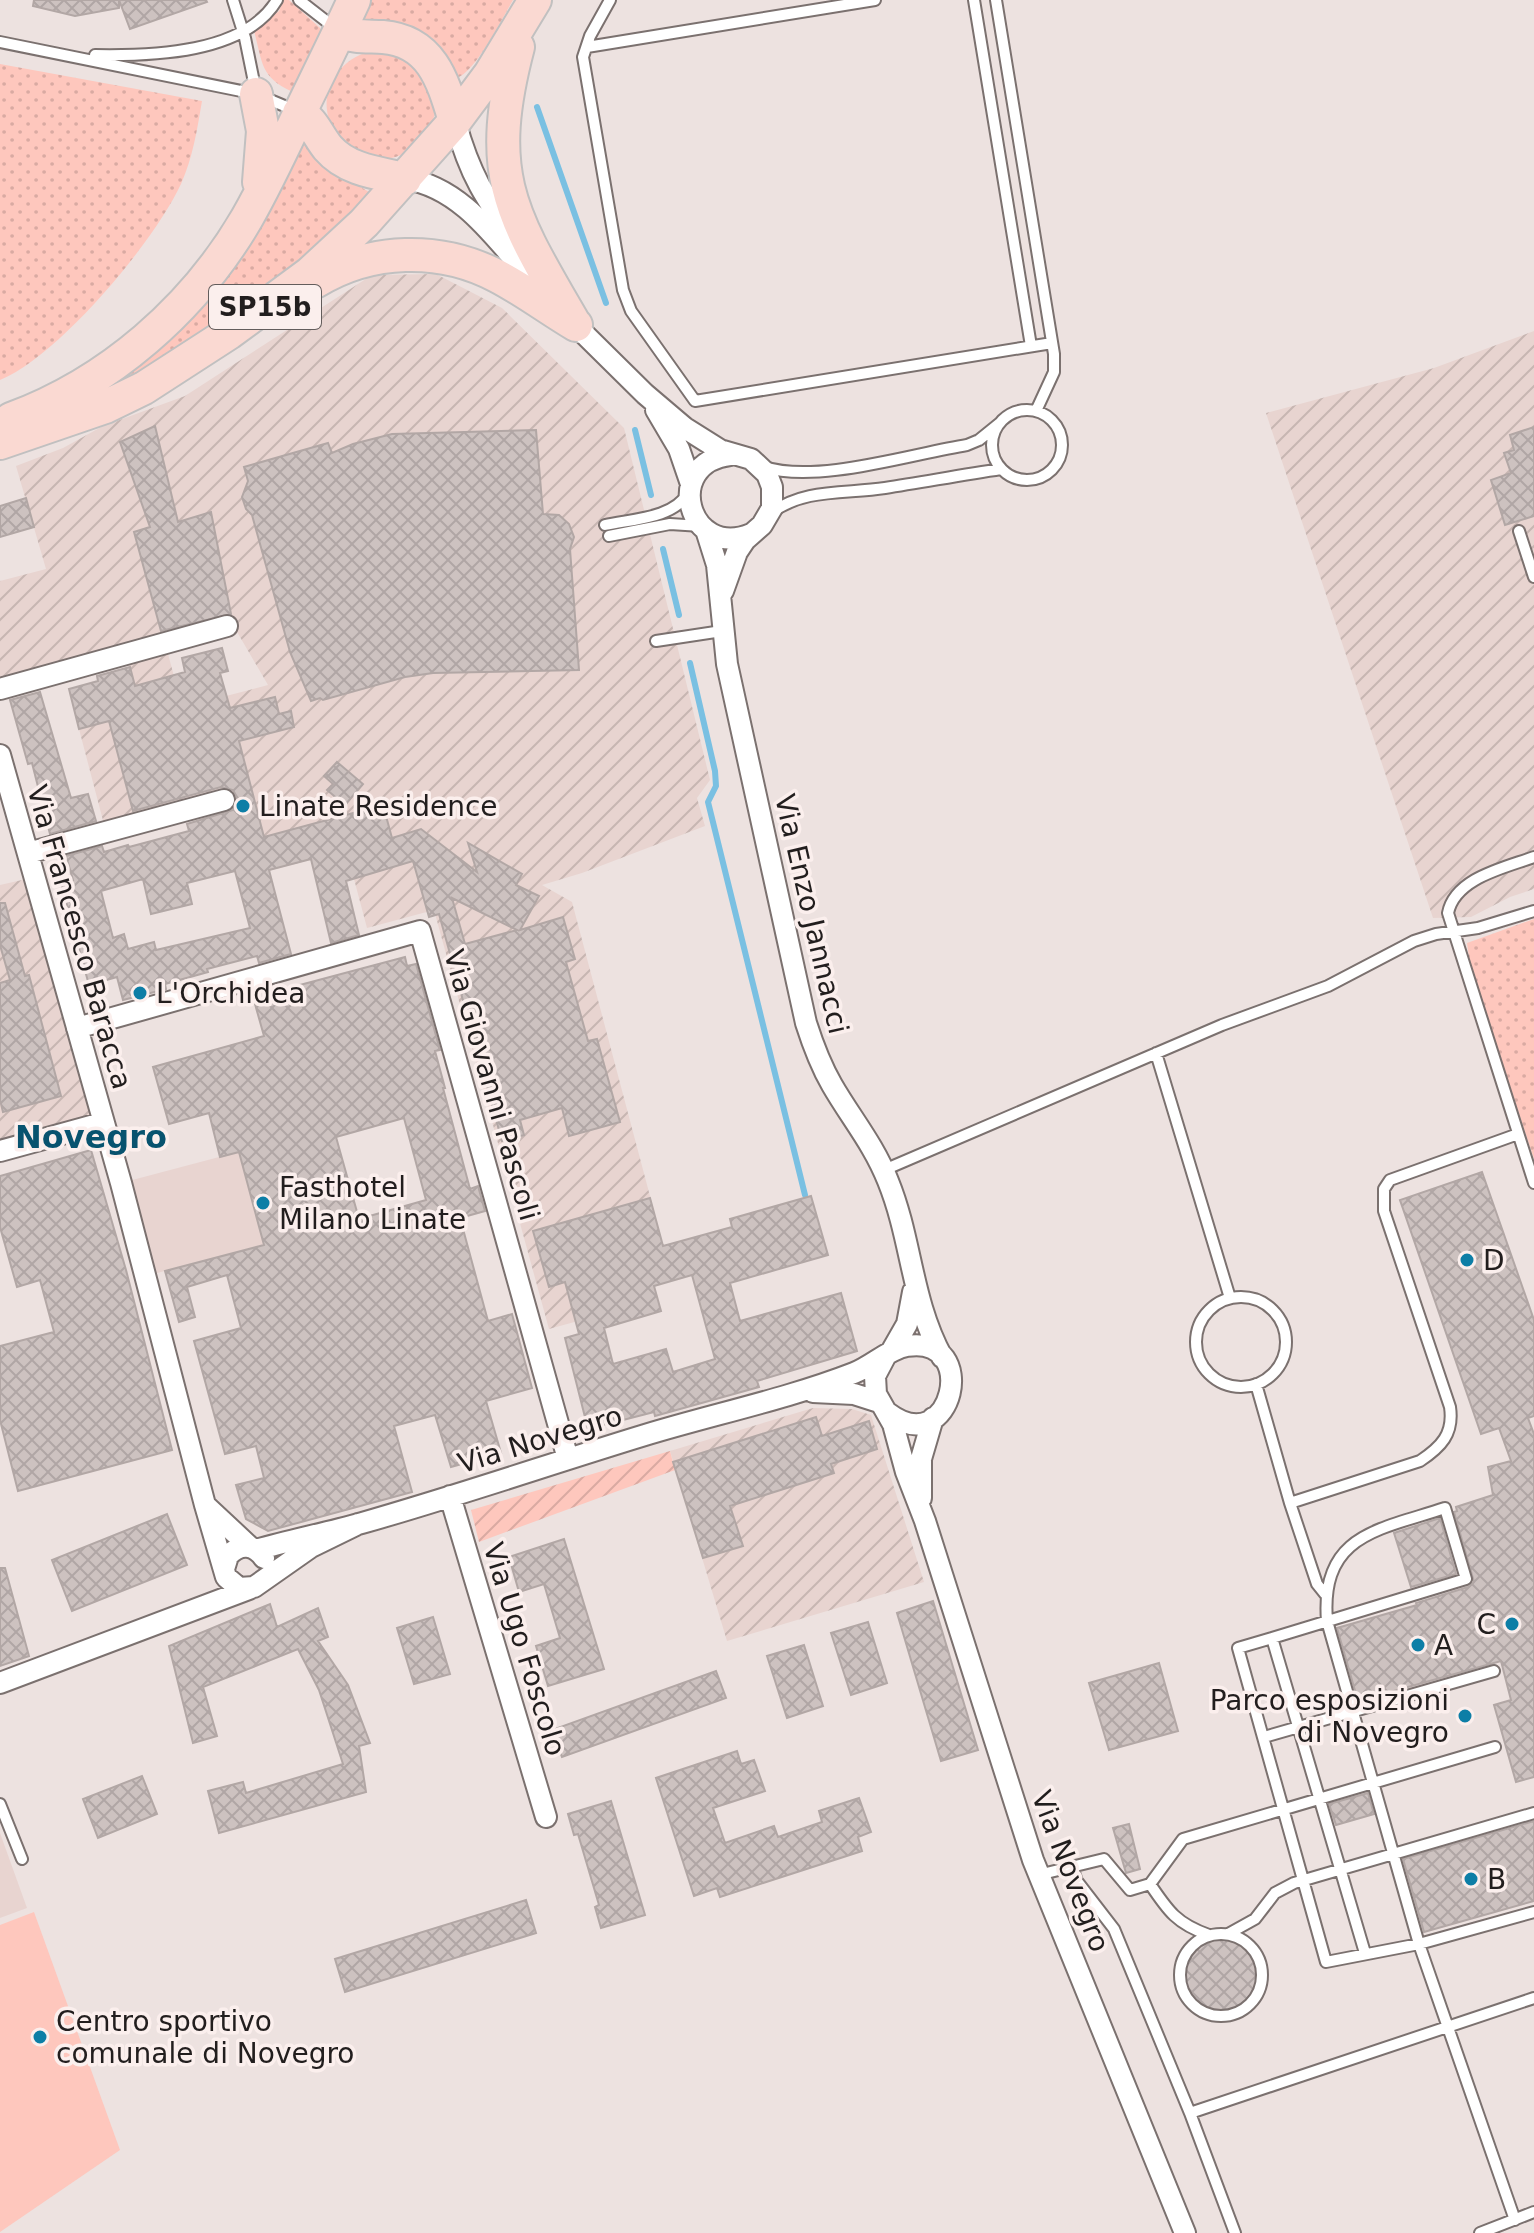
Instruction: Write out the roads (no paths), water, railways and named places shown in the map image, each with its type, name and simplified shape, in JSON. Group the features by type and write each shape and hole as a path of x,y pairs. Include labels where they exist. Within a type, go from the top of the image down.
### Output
{"main road":[{"name":"SP15b","path":"0,423 68,394 156,331 192,296 246,219 354,0"},
{"name":"SP15b","path":"0,443 105,407 157,380 229,333 334,252 405,179 455,121 490,74 530,10"},
{"path":"530,10 504,101 504,171 521,228 576,325"},
{"path":"340,31 350,35 395,39 419,50 441,77 455,121"},
{"path":"246,219 259,183 262,164 263,131 256,94"},
{"path":"299,113 306,116 330,150 343,161 358,168 405,179"},
{"path":"229,333 338,270 373,258 404,254 441,257 483,269 576,325"},
{"path":"0,457 56,438 105,407"}],"street":[{"name":"Via Enzo Jannacci","path":"455,121 465,158 480,190 576,325"},
{"name":"Via Enzo Jannacci","path":"405,179 434,187 467,207 576,325 645,394 695,435 730,455 744,456 759,465"},
{"name":"Via Enzo Jannacci","path":"645,394 677,443 691,486 691,508 716,556 727,664 806,1023 828,1077 868,1137 884,1170 904,1226 913,1284 942,1357"},
{"path":"691,486 704,465 730,455"},
{"path":"759,465 772,487 770,514"},
{"name":"Via Enzo Jannacci","path":"720,603 733,560 770,514"},
{"path":"704,528 725,538 751,534"},
{"path":"0,689 227,626"},
{"name":"Via Francesco Baracca","path":"0,755 225,1572"},
{"path":"28,853 224,800"},
{"name":"Via Giovanni Pascoli","path":"77,1028 420,931 568,1459"},
{"path":"0,1151 102,1123"},
{"path":"888,1354 907,1324 913,1284"},
{"name":"Via Novegro","path":"253,1548 358,1524 841,1378 904,1346 931,1349 942,1357 951,1372 952,1391 945,1408 933,1418 912,1423 899,1420 872,1398 835,1392 785,1395"},
{"name":"Via Novegro","path":"888,1354 875,1380 883,1408 925,1521 1038,1875 1185,2233"},
{"name":"Via Novegro","path":"925,1521 920,1468 933,1418"},
{"name":"Via Ugo Foscolo","path":"450,1496 546,1817"},
{"path":"205,1505 263,1556 265,1577 256,1585 236,1587 225,1572 226,1559 240,1547 253,1548"},
{"name":"Via Novegro","path":"0,1683 256,1585 311,1547 358,1524"},
{"name":"Via Novegro","path":"161,1622 207,1596 225,1572"}],"lane":[{"path":"233,0 256,94"},
{"path":"69,54 144,56 201,46 243,31 262,20 277,0"},
{"path":"299,0 340,31"},
{"path":"610,0 583,57 623,290 631,311 695,401 1052,343"},
{"path":"587,47 875,0"},
{"path":"974,0 1031,346"},
{"path":"996,0 1052,343 1054,372 1036,411"},
{"path":"0,42 256,94 299,113"},
{"path":"759,465 787,472 819,473 967,445 979,440 1000,423 1016,411 1036,411 1053,421 1060,434 1062,449 1057,463 1046,474 1033,479 1018,479 1001,469 991,446 994,431 1000,423"},
{"path":"770,514 787,503 815,494 881,489 1001,469"},
{"path":"691,486 682,502 669,511 607,530 670,524 704,528"},
{"path":"1519,531 1534,577"},
{"path":"656,641 722,631"},
{"path":"1534,857 1467,884 1451,901 1448,913 1534,1183"},
{"path":"884,1170 1222,1025 1328,986 1414,941 1478,928 1534,911"},
{"path":"1156,1053 1230,1298"},
{"path":"1290,1503 1420,1461 1435,1451 1447,1436 1452,1423 1450,1407 1384,1211 1384,1189 1390,1180 1518,1134"},
{"path":"1245,1297 1260,1301 1282,1321 1286,1336 1280,1365 1270,1377 1256,1384 1242,1387 1228,1385 1205,1368 1198,1355 1196,1341 1206,1314 1230,1298 1245,1297"},
{"path":"1256,1384 1290,1503 1317,1584 1325,1594"},
{"path":"1515,2220 1419,1944 1327,1621 1325,1594 1339,1561 1354,1541 1371,1532 1445,1508 1466,1579 1327,1621 1272,1638 1238,1648 1326,1962 1419,1944 1534,1912"},
{"path":"1272,1638 1365,1953"},
{"path":"1264,1737 1494,1671"},
{"path":"1038,1875 1104,1859 1130,1890 1150,1884 1183,1839 1495,1747"},
{"path":"0,1804 22,1859"},
{"path":"1228,1934 1255,1919 1275,1893 1305,1880 1534,1813"},
{"path":"1072,1867 1077,1881 1114,1929 1190,2113 1235,2233"},
{"path":"1150,1884 1169,1912 1186,1927 1209,1935 1228,1934 1242,1939 1260,1960 1263,1974 1254,2001 1230,2016 1216,2017 1202,2013 1191,2005 1179,1979 1180,1965 1186,1952 1209,1935"},
{"path":"1190,2113 1534,1998"},
{"path":"1480,2233 1534,2212"}],"waterway":[{"path":"537,107 606,303"},
{"path":"635,430 651,495"},
{"path":"663,549 679,615"},
{"path":"690,663 715,771 716,786 708,802 805,1195"}],"place":[{"name":"Linate Residence","path":"243,806"},
{"name":"L'Orchidea","path":"140,993"},
{"name":"Fasthotel Milano Linate","path":"263,1203"},
{"name":"D","path":"1467,1260"},
{"name":"C","path":"1512,1624"},
{"name":"A","path":"1418,1645"},
{"name":"Parco esposizioni di Novegro","path":"1465,1716"},
{"name":"B","path":"1471,1879"},
{"name":"Centro sportivo comunale di Novegro","path":"40,2037"}],"district":[{"name":"Novegro","path":"91,1137"}]}
